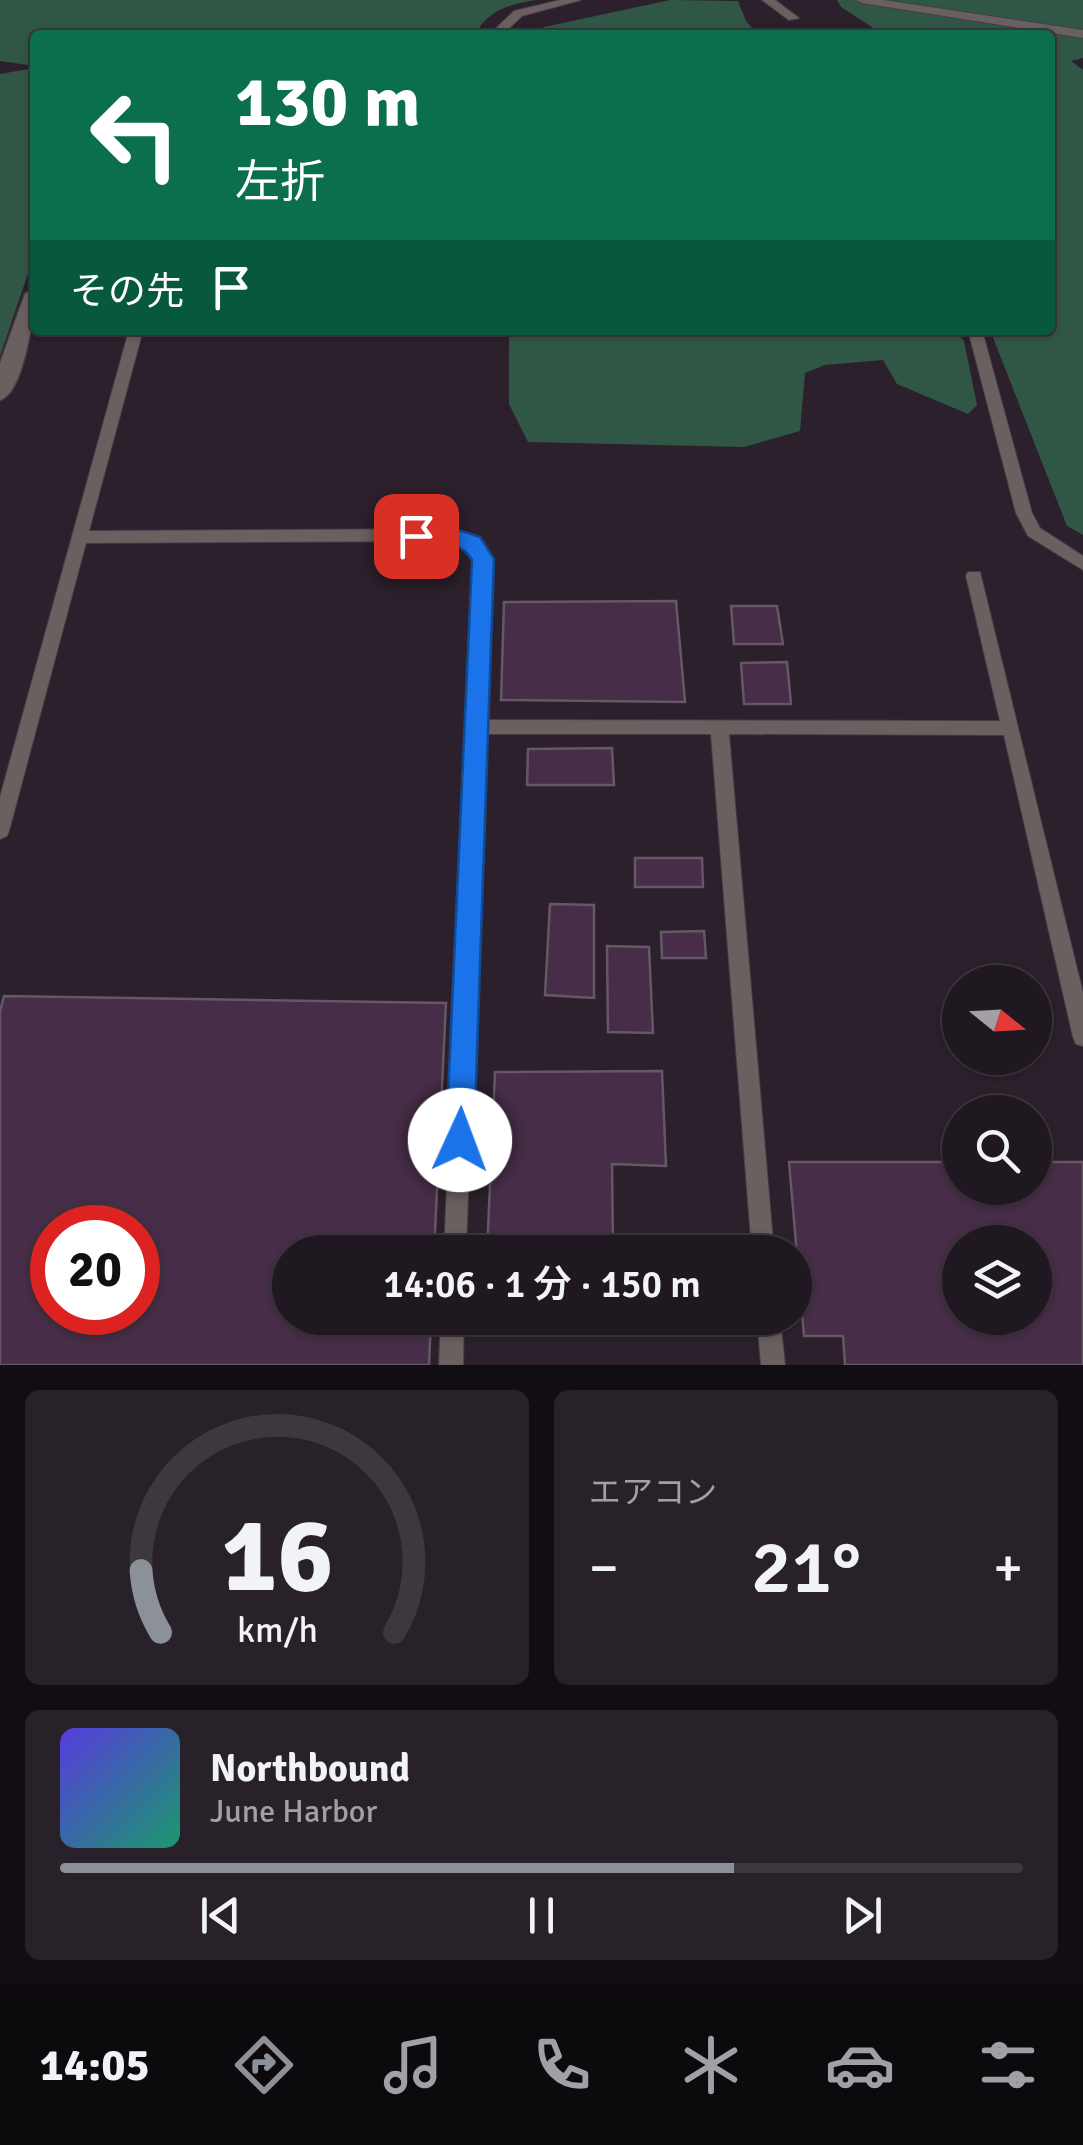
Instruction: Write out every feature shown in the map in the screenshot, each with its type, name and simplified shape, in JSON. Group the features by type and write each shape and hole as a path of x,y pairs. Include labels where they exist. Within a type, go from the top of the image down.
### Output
{"street":[{"path":"0,394 30,308"}],"lane":[{"path":"500,30 518,13 575,0"},
{"path":"768,0 781,4 793,18"},
{"path":"862,0 1083,34"},
{"path":"0,831 135,335"},
{"path":"976,335 1024,513 1034,532 1083,564"},
{"path":"80,536 453,536 472,542 483,559 456,1235"},
{"path":"974,576 1083,1036"},
{"path":"476,727 1012,728"},
{"path":"719,727 762,1235"},
{"path":"451,1365 452,1335"},
{"path":"770,1335 773,1365"}],"green space":[{"path":"0,0 536,0 493,14 478,30 30,30 30,65 0,61"},
{"path":"670,0 738,1 754,30 541,30"},
{"path":"837,0 1083,0 1083,58 1071,61 1083,70 1083,535 1067,526 992,335 1055,335 1055,30 876,30 841,7"},
{"path":"30,69 30,268 0,356 0,74"},
{"path":"509,335 960,335 977,405 968,414 897,384 883,360 825,365 805,373 800,431 744,447 528,442 509,404"}],"building":[{"path":"676,601 685,702 501,700 504,602"},
{"path":"731,606 777,606 783,644 734,644"},
{"path":"787,662 791,704 744,704 741,663"},
{"path":"612,748 614,785 527,785 528,749"},
{"path":"635,858 702,858 703,887 635,887"},
{"path":"550,904 594,905 594,998 545,995"},
{"path":"704,931 706,958 662,958 661,932"},
{"path":"607,946 649,947 653,1033 608,1032"},
{"path":"4,996 446,1003 435,1235 272,1235 272,1335 430,1335 429,1365 0,1365 0,1012"},
{"path":"662,1071 666,1166 612,1164 613,1235 488,1235 495,1072"},
{"path":"789,1162 942,1162 942,1205 1052,1205 1052,1162 1083,1162 1083,1365 845,1365 843,1336 804,1336 812,1335 812,1235 795,1235"}],"route":[{"path":"416,536 453,536 472,542 483,559 460,1140"}]}
